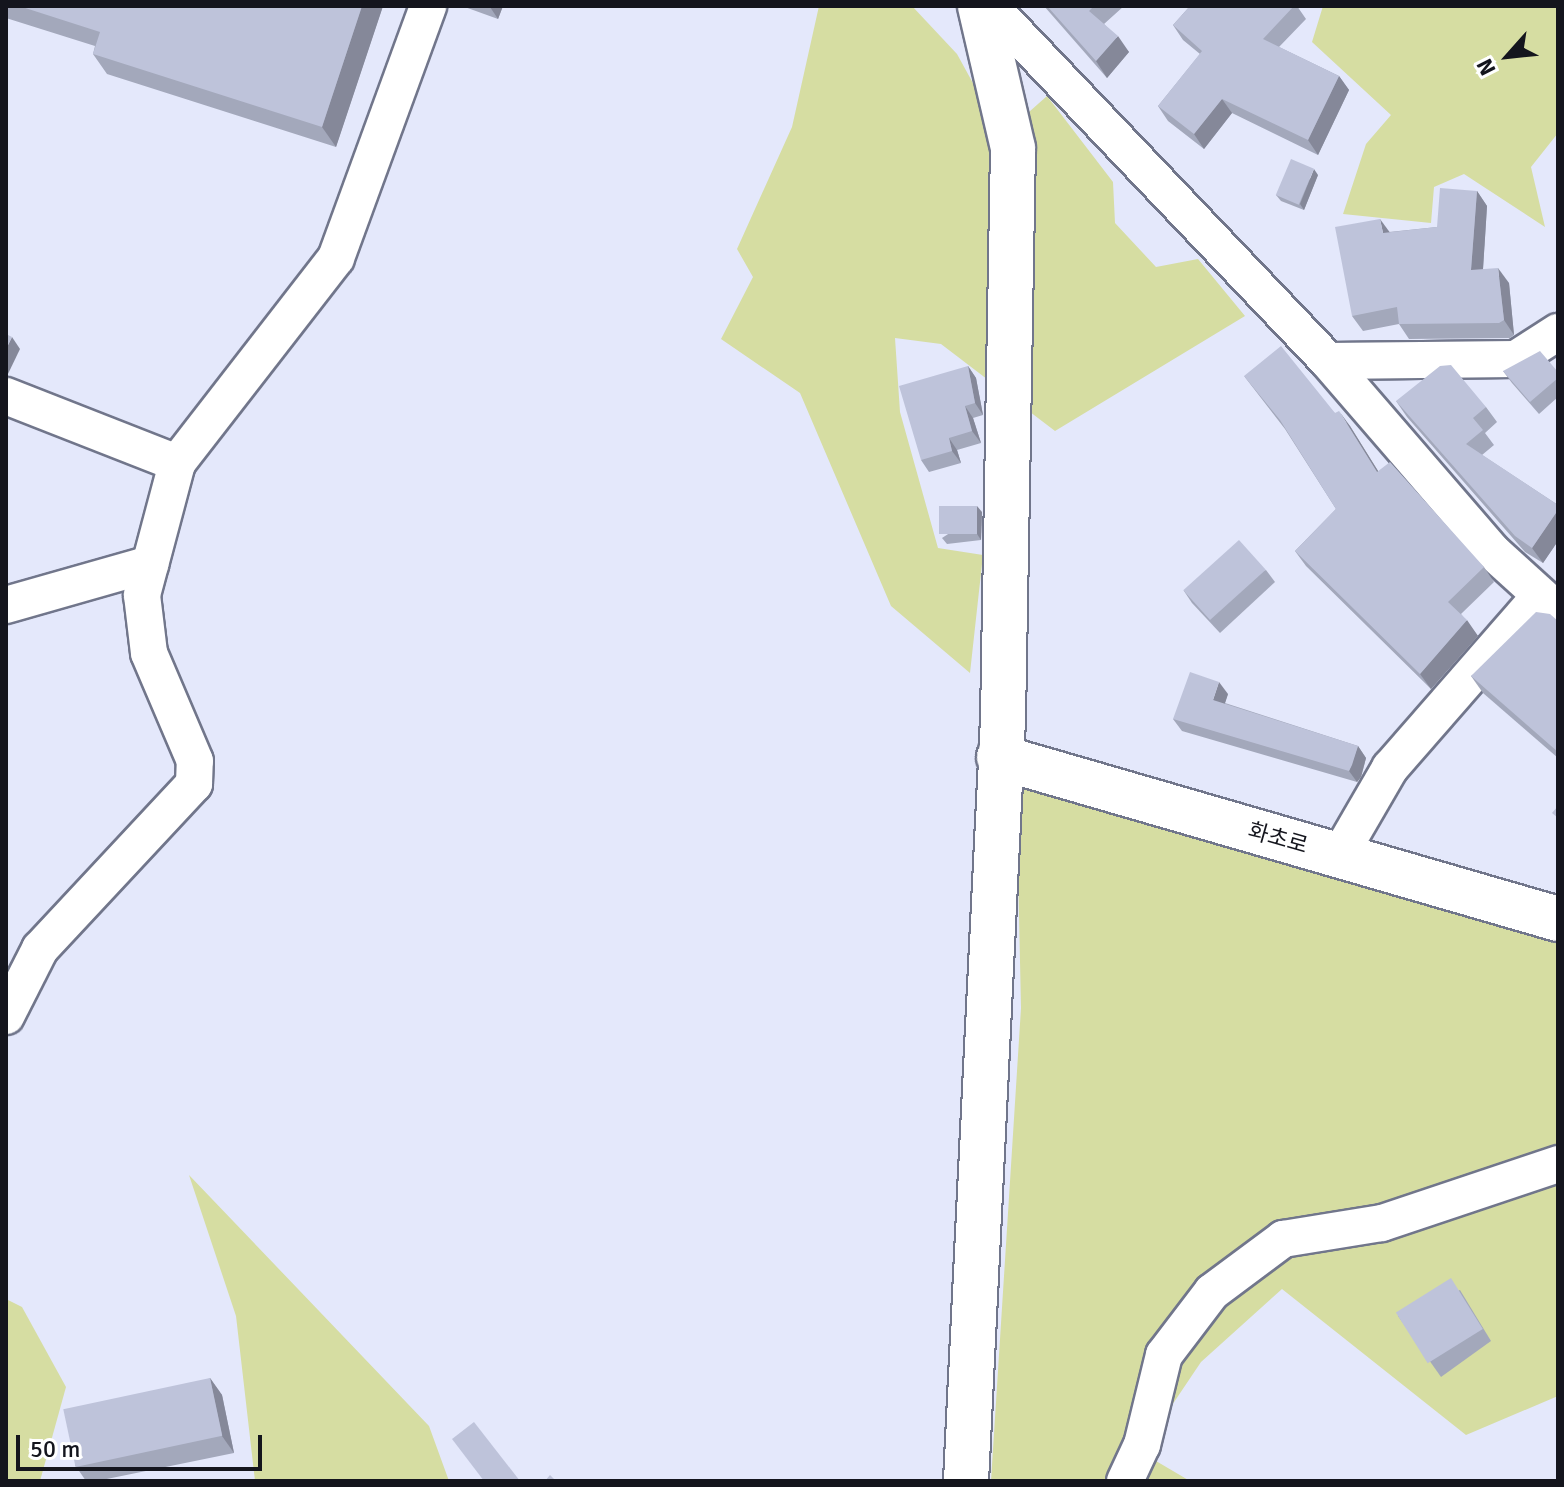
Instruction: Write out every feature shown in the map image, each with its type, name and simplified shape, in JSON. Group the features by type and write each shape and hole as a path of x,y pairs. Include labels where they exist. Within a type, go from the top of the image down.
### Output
{"street":[{"path":"6,1016 40,949 194,784 195,761 149,653 142,595 177,463 336,258 428,6"},
{"path":"966,1481 999,757 1013,148 980,6"},
{"path":"990,6 1328,361 1494,553 1549,604 1390,768 1339,856"},
{"path":"1328,361 1516,359 1558,332"},
{"path":"6,396 177,463"},
{"path":"6,605 150,564"},
{"name":"화초로","path":"999,757 1558,919"},
{"path":"1125,1481 1142,1445 1164,1355 1212,1292 1283,1239 1382,1223 1558,1164"}],"green space":[{"path":"819,6 912,6 957,54 1002,136 1047,96 1113,182 1115,223 1156,267 1198,259 1245,316 1055,431 941,344 895,338 900,412 938,548 983,555 970,673 891,606 800,393 721,339 753,277 737,249 792,127"},
{"path":"1323,6 1558,6 1558,133 1531,167 1545,227 1464,174 1434,187 1431,223 1343,214 1366,144 1391,115 1312,42"},
{"path":"1016,775 1558,943 1558,1396 1466,1435 1282,1289 1201,1362 1121,1481 991,1481 1021,1008"},
{"path":"189,1175 429,1426 449,1481 255,1481 236,1316"},
{"path":"6,1299 22,1307 66,1387 40,1481 6,1481"},
{"path":"1156,1461 1190,1481 1145,1481"}],"building":[{"path":"19,6 362,6 322,127 93,54 100,32"},
{"path":"1047,6 1094,6 1089,11 1118,36 1096,61"},
{"path":"1190,6 1294,6 1263,39 1339,76 1308,140 1222,99 1194,134 1158,106 1202,51 1173,25"},
{"path":"1291,159 1314,169 1299,205 1276,195"},
{"path":"1440,188 1477,191 1471,270 1498,268 1504,320 1499,323 1399,324 1397,307 1352,316 1335,227 1380,219 1383,233 1437,227"},
{"path":"6,334 12,337 6,349"},
{"path":"1281,346 1335,413 1339,411 1377,472 1390,462 1484,567 1448,602 1467,620 1420,674 1295,551 1336,509 1280,420 1244,376"},
{"path":"1540,351 1558,372 1558,378 1530,402 1503,371"},
{"path":"1451,365 1486,407 1473,418 1483,430 1466,444 1558,505 1558,510 1532,548 1515,536 1396,401 1440,366"},
{"path":"968,366 975,403 965,406 972,431 949,438 952,451 921,460 899,386"},
{"path":"939,506 977,506 977,534 939,534"},
{"path":"1239,540 1266,570 1210,620 1183,590"},
{"path":"1536,612 1550,614 1558,621 1558,752 1471,676"},
{"path":"1190,672 1219,682 1213,700 1358,746 1349,771 1173,719"},
{"path":"1451,1278 1483,1329 1428,1363 1396,1312"},
{"path":"210,1378 222,1436 76,1467 63,1409"},
{"path":"474,1422 520,1481 484,1481 452,1439"}]}
